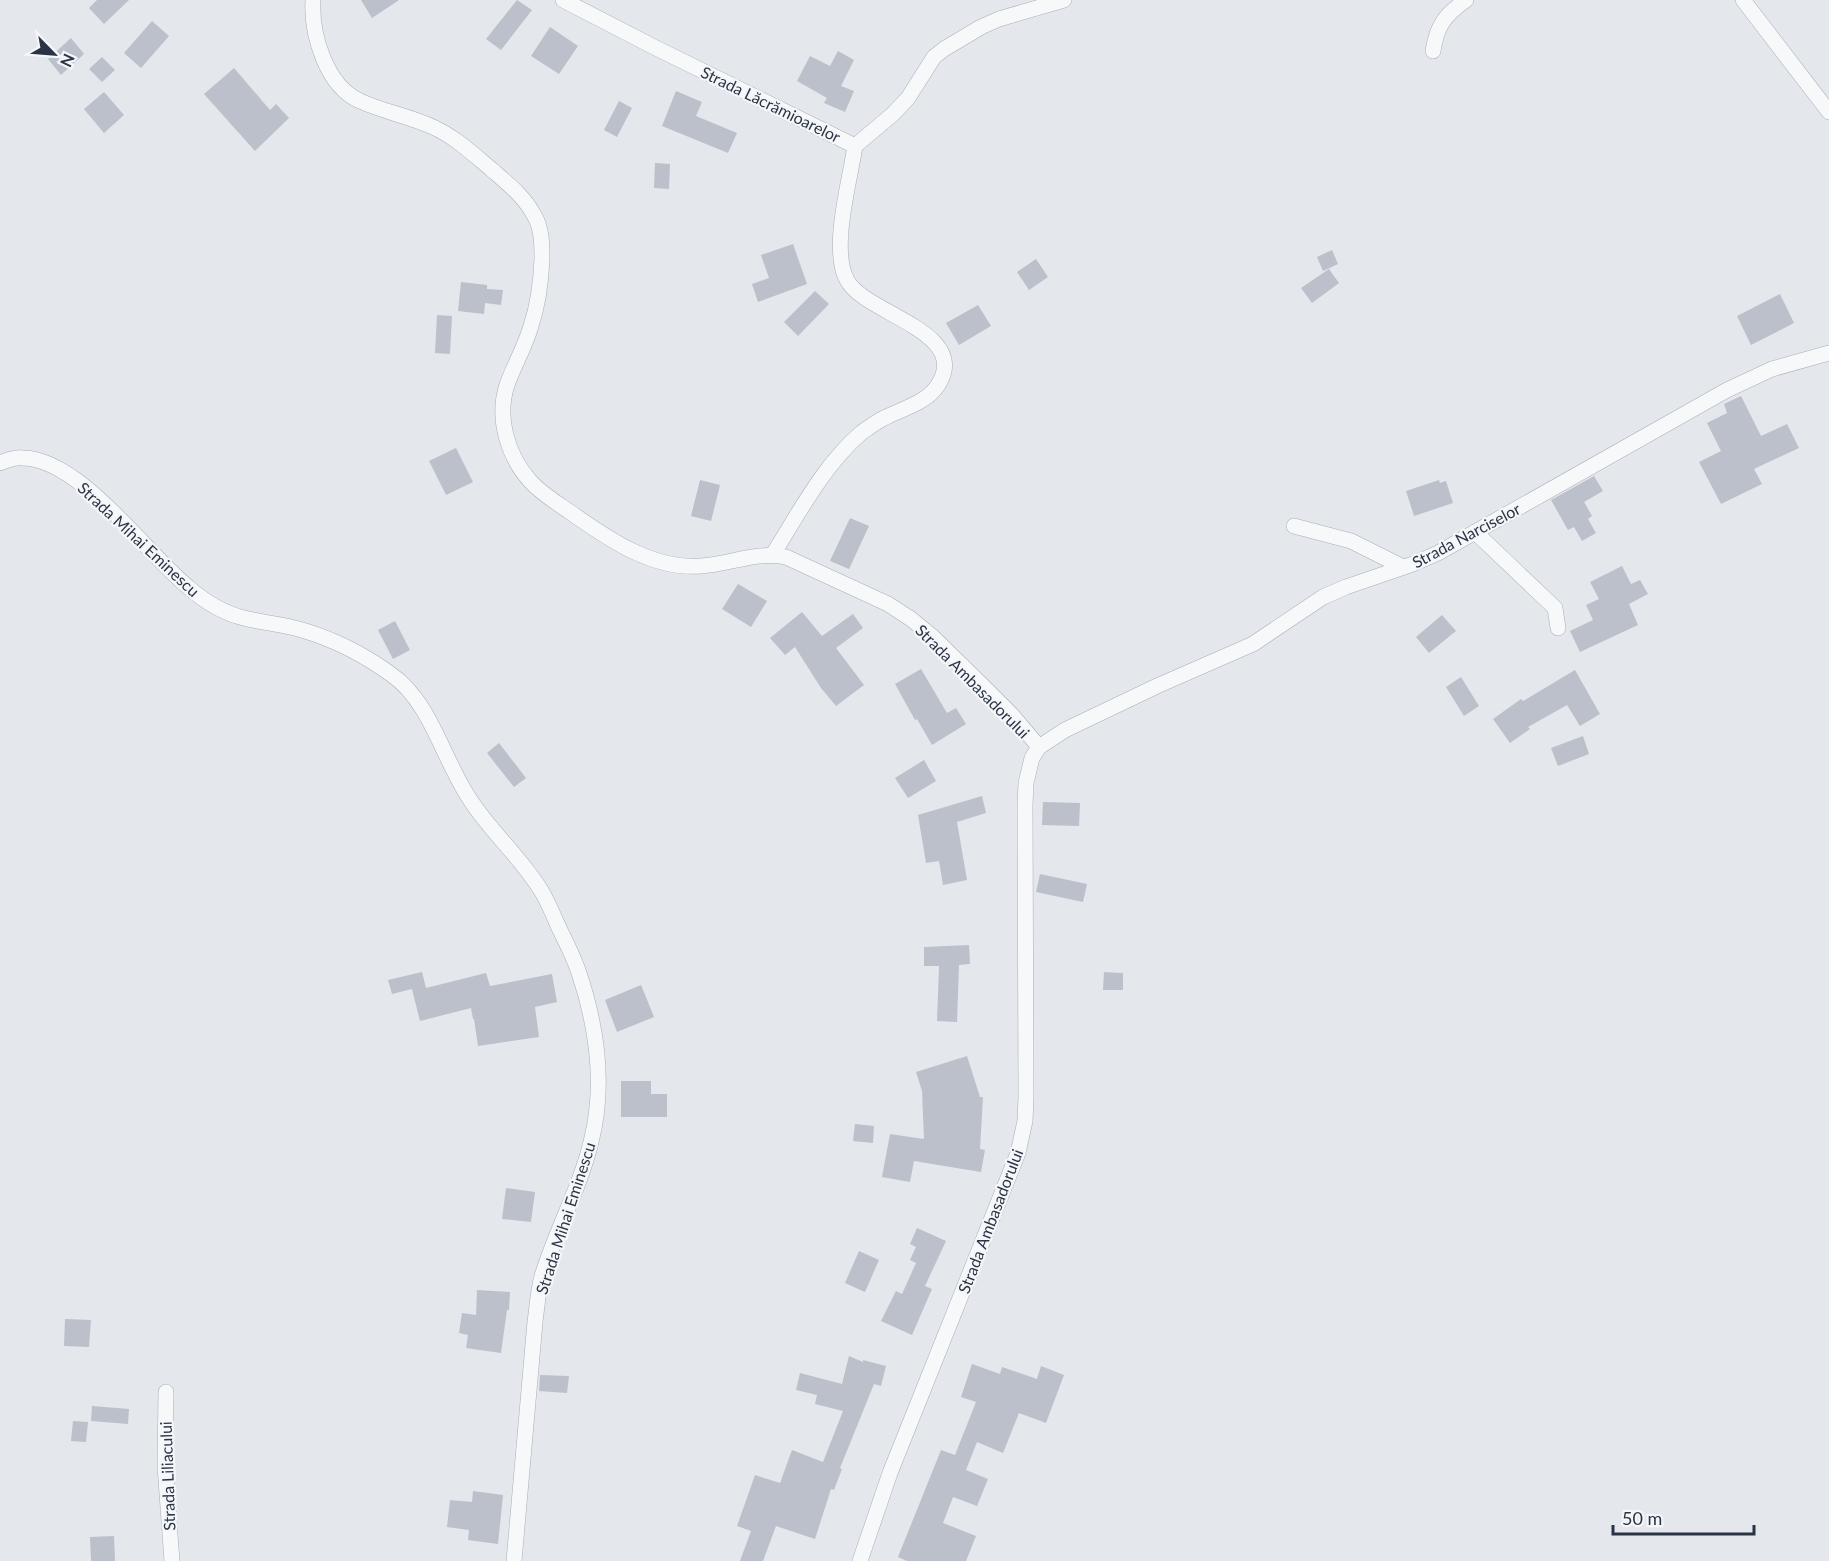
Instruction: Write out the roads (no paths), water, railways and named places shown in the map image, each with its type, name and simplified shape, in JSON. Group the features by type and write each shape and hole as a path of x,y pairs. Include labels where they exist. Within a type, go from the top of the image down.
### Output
{"street":[{"name":"Strada Ambasadorului","path":"313,0 312,11 317,42 341,88 358,100 433,127 469,149 512,187 527,204 539,225 542,250 537,304 531,327 507,387 503,408 505,432 512,456 531,482 607,537 663,563 700,566 772,554 786,557 888,604 933,637 1012,715 1039,747 1032,758 1029,769 1025,805 1026,1077 1025,1121 1022,1137 986,1235 890,1473 860,1561"},
{"name":"Strada Lăcrămioarelor","path":"563,0 654,48 855,146 842,221 840,251 847,282 858,295 925,333 937,346 943,359 943,374 937,387 926,397 881,419 847,447 819,480 772,554"},
{"path":"855,146 900,106 918,84 934,57 944,49 999,19 1064,0"},
{"path":"1433,51 1435,36 1440,25 1454,8 1466,0"},
{"path":"1743,0 1829,111"},
{"name":"Strada Narciselor","path":"1039,747 1065,730 1253,644 1323,597 1438,553 1728,390 1772,369 1829,353"},
{"name":"Strada Mihai Eminescu","path":"0,463 12,458 25,457 39,460 62,470 99,499 186,586 210,604 241,618 312,634 366,659 400,681 423,708 464,791 479,813 528,872 551,910 579,972 585,992 596,1047 598,1098 591,1143 540,1285 514,1561"},
{"path":"1294,526 1351,541 1403,567"},
{"path":"1475,532 1555,608 1558,628"},
{"name":"Strada Liliacului","path":"166,1392 165,1466 172,1561"}]}
